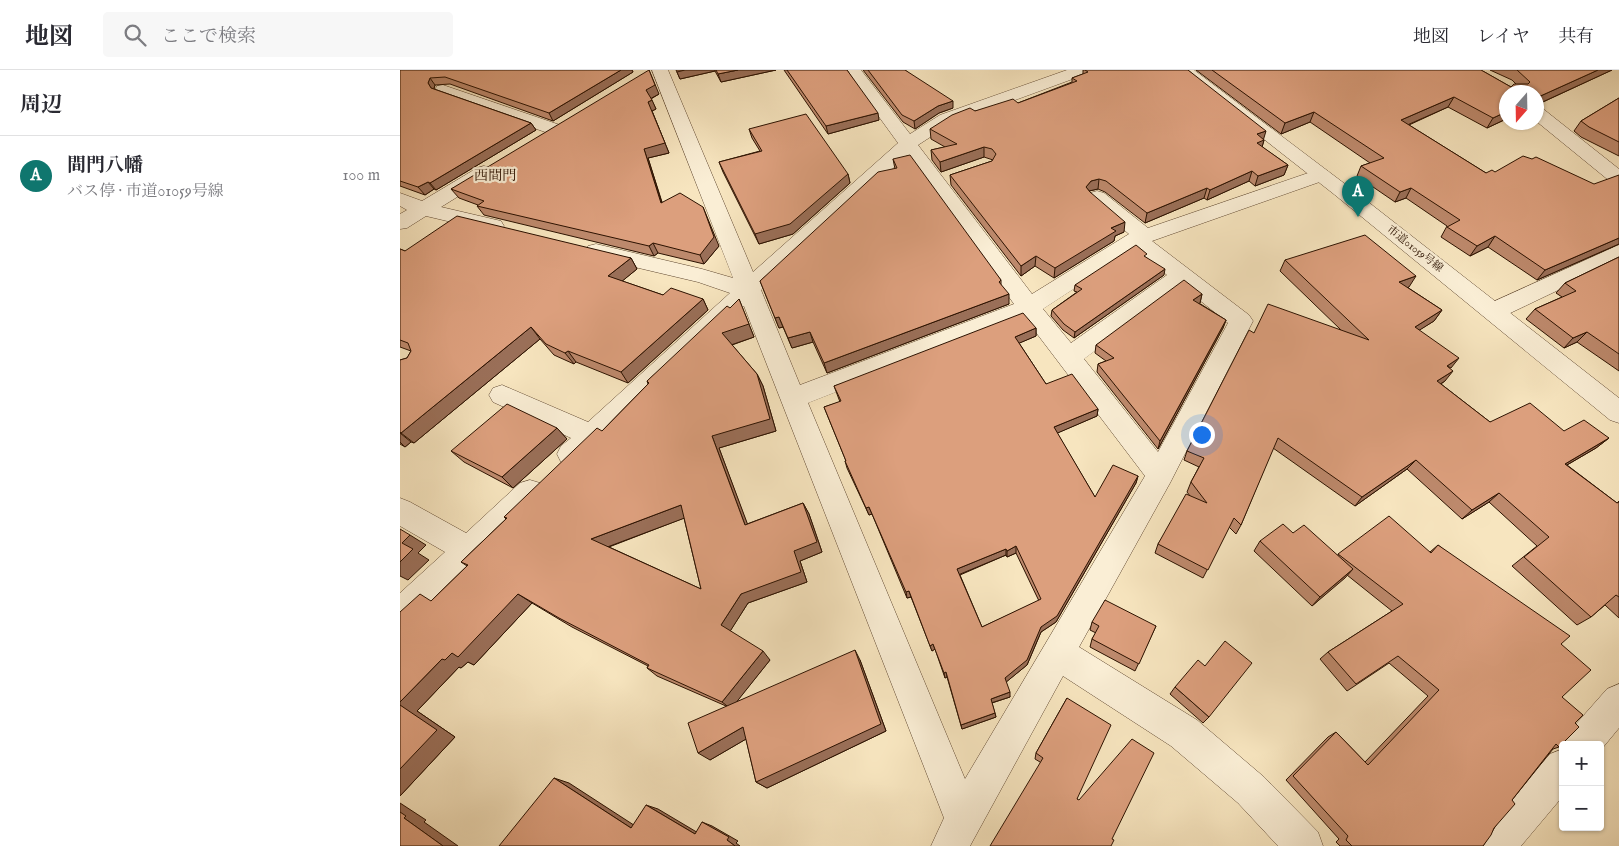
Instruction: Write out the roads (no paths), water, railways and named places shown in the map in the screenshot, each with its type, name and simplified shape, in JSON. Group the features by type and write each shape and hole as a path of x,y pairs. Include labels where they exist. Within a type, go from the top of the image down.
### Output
{"street":[{"path":"853,70 909,143 945,179 1029,307 1160,475"},
{"path":"400,614 747,290 909,143 946,119 1083,70"},
{"name":"市道01059号線","path":"1184,70 1494,311 1619,413"},
{"path":"652,72 747,290 963,819"},
{"path":"443,90 554,129"},
{"path":"1544,118 1619,179"},
{"path":"538,139 570,119"},
{"path":"400,222 496,164"},
{"path":"792,399 1029,307 1141,237 1321,175"},
{"path":"950,846 963,819 1160,475 1241,321 1182,274 1097,197"},
{"path":"400,199 423,209 509,230"},
{"path":"577,246 702,276 747,290"},
{"path":"1494,311 1619,252"},
{"path":"1069,357 1182,274"},
{"path":"502,395 591,435"},
{"path":"400,511 468,550"},
{"path":"1058,653 1184,733 1251,790 1304,846"},
{"path":"1585,741 1619,701"},
{"path":"1496,846 1559,772"}],"place":[{"name":"間門八幡","path":"1358,217"}],"district":[{"name":"西間門","path":"495,176"}]}
